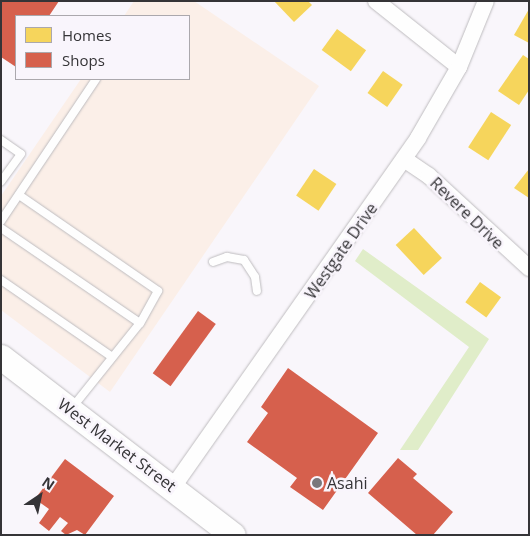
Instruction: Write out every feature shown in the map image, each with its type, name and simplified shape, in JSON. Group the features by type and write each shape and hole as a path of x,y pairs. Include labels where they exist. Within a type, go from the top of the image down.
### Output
{"main road":[{"name":"West Market Street","path":"1,357 173,487 233,535"}],"street":[{"path":"376,1 459,67"},
{"name":"Westgate Drive","path":"173,487 404,158 459,67 486,1"},
{"name":"Revere Drive","path":"404,158 429,176 529,268"}],"lane":[{"path":"1,221 95,80"},
{"path":"1,140 21,154 1,182"},
{"path":"19,195 158,291 140,323 71,410"},
{"path":"1,228 140,323"},
{"path":"213,262 227,258 244,260 255,276 257,291"},
{"path":"1,280 112,357"}],"shaded area":[{"path":"134,1 194,1 319,86 110,392 1,310 1,196 80,80 190,80 190,15 125,15"}],"green space":[{"path":"363,249 489,339 418,450 400,450 469,347 355,261"}],"building: Homes":[{"path":"274,1 308,1 312,5 294,22"},
{"path":"529,9 529,43 514,35"},
{"path":"337,29 366,50 351,71 322,50"},
{"path":"523,55 529,59 529,90 519,105 498,91"},
{"path":"383,71 403,85 387,107 368,93"},
{"path":"491,112 511,125 488,160 468,147"},
{"path":"314,169 336,184 318,211 296,196"},
{"path":"529,169 529,198 514,188"},
{"path":"414,228 442,258 424,275 396,245"},
{"path":"480,282 501,297 486,318 465,302"}],"building: Shops":[{"path":"1,1 59,1 50,15 15,15 15,66 1,57"},
{"path":"198,311 216,324 171,386 153,373"},
{"path":"288,368 378,433 323,510 290,487 297,478 247,442 268,413 261,407"},
{"path":"398,458 417,474 413,478 453,512 433,535 417,535 368,493"},
{"path":"65,459 114,496 85,535 77,530 66,535 61,531 68,523 60,517 49,531 39,523 49,509 35,499"}],"place":[{"name":"Asahi","path":"317,483"}]}
